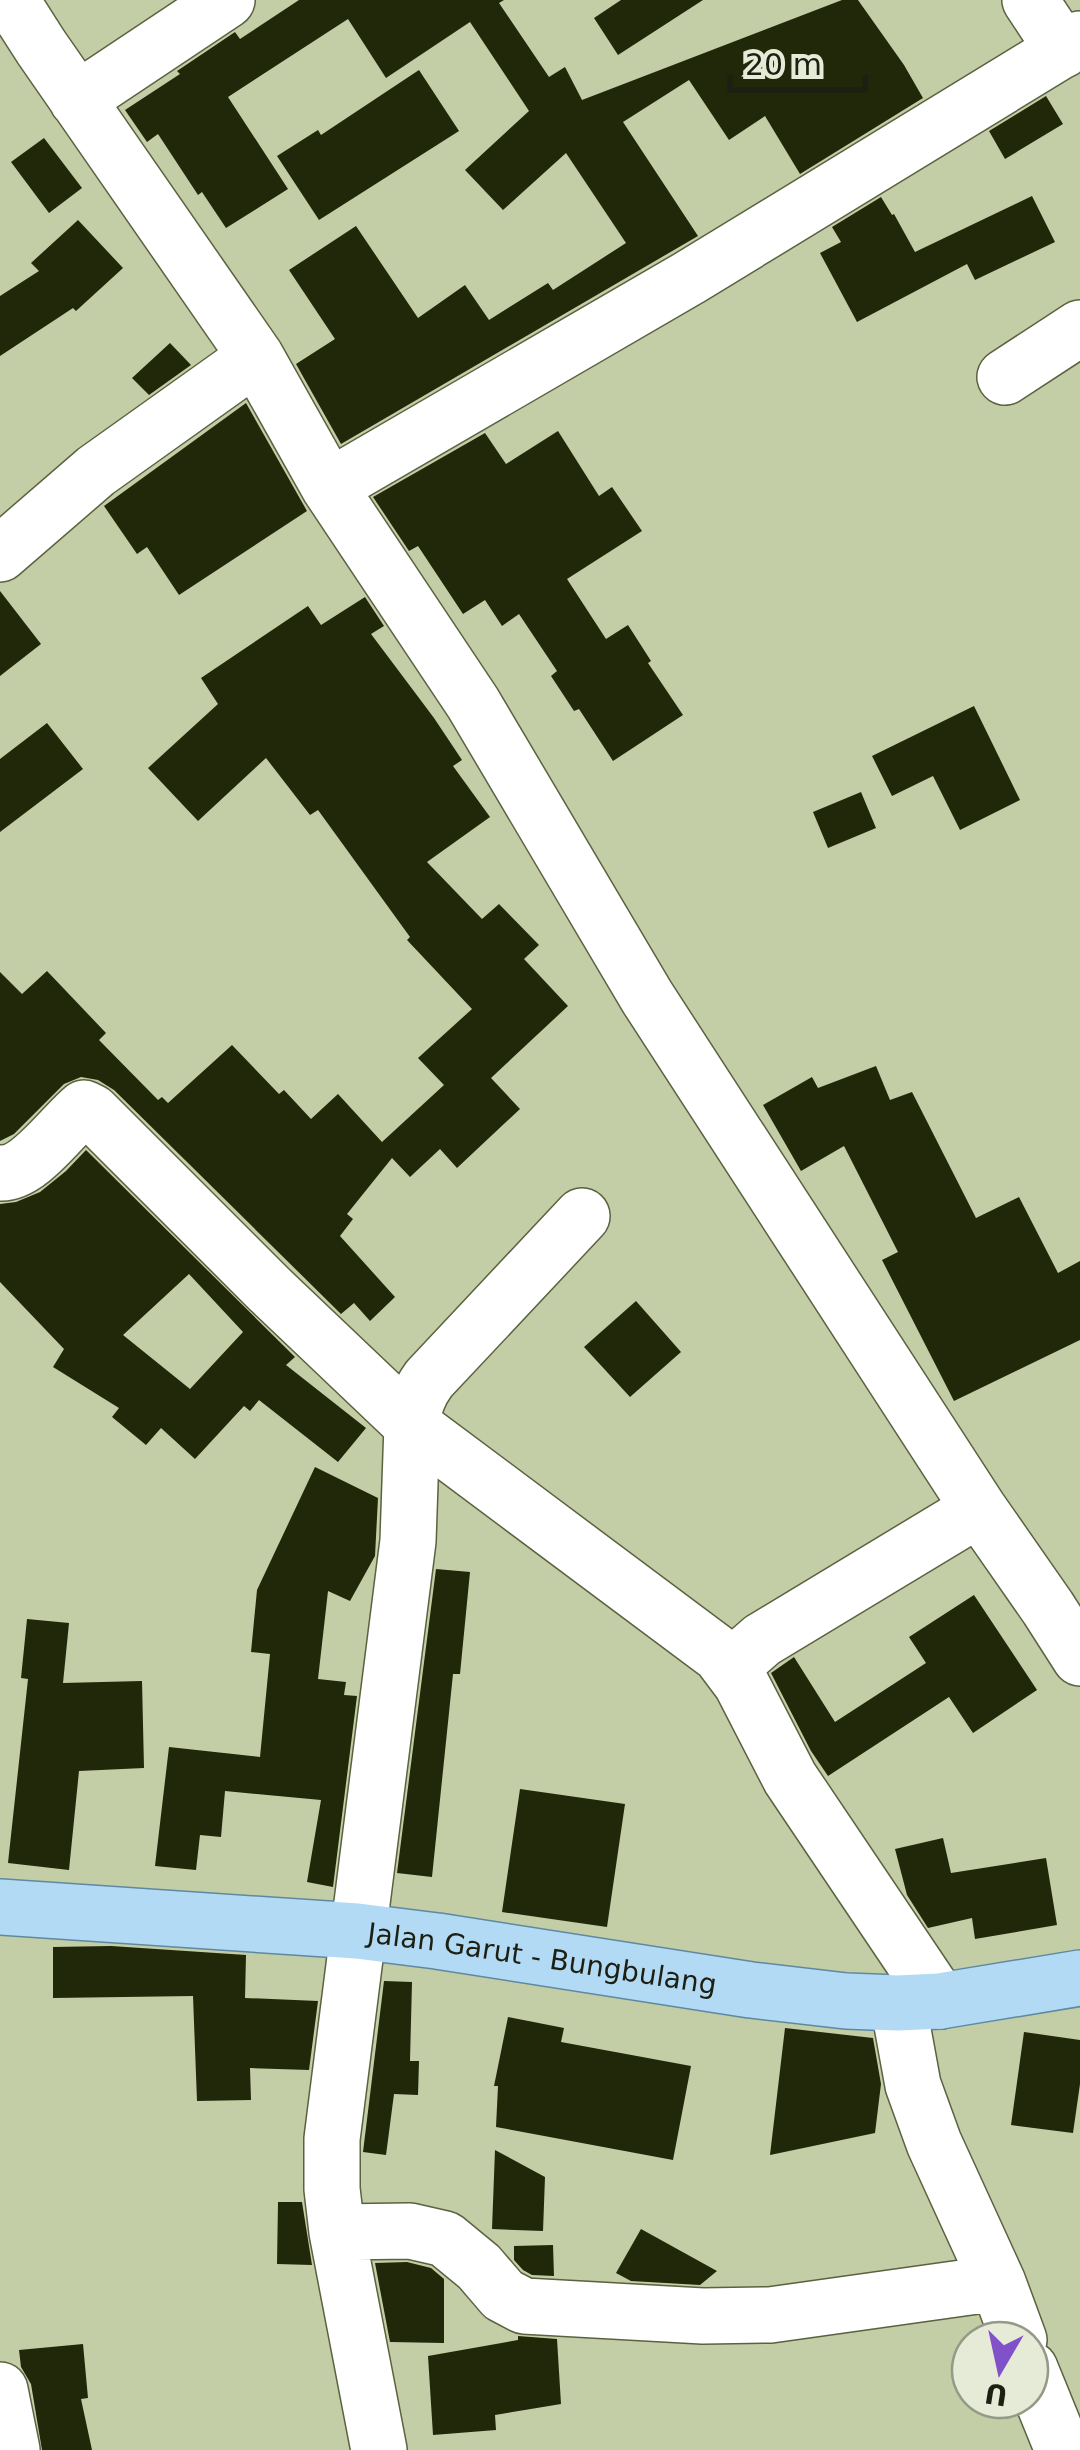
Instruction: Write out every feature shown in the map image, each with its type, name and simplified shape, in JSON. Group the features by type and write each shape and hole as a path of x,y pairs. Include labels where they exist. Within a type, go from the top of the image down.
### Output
{"main road":[{"name":"Jalan Garut - Bungbulang","path":"0,1908 357,1931 846,2001 919,2002 1080,1978"}],"street":[{"path":"11,0 256,357 329,487 473,703 646,997 979,1509 1073,1631"},
{"path":"77,100 227,0"},
{"path":"329,487 706,267 1072,45 1030,0"},
{"path":"1005,377 1080,328"},
{"path":"0,554 96,471 256,357"},
{"path":"0,1173 13,1173 28,1163 84,1108 92,1112 412,1425 705,1643 730,1666 919,2002 913,2085 928,2129 1012,2320"},
{"path":"379,2450 338,2232 332,2189 332,2139 408,1541 414,1406 429,1379 582,1216"},
{"path":"730,1666 762,1640 979,1509"},
{"path":"338,2232 410,2231 445,2240 479,2267 503,2295 524,2306 734,2317 998,2283"},
{"path":"0,2390 12,2450"},
{"path":"1050,2418 1063,2450"}],"building":[{"path":"299,0 504,0 499,3 549,77 565,67 582,100 842,0 858,0 923,98 800,174 765,116 729,140 689,80 623,122 698,236 341,444 296,364 335,339 289,270 356,226 418,318 465,285 489,320 548,283 553,290 626,243 566,153 503,210 465,170 529,111 470,22 386,78 348,19 228,97 288,189 226,228 202,192 198,195 158,134 147,142 125,110 235,32 240,39"},
{"path":"621,0 703,0 618,55 594,18"},
{"path":"419,70 459,131 319,220 277,156 318,130 321,135"},
{"path":"1046,96 1063,124 1005,159 989,131"},
{"path":"44,138 82,188 49,213 11,162"},
{"path":"1032,196 1055,242 975,280 967,264 857,322 820,253 841,242 832,227 881,197 915,252"},
{"path":"78,220 123,268 76,311 73,308 0,356 0,296 39,271 31,263"},
{"path":"170,343 191,365 149,395 132,378"},
{"path":"246,403 307,511 179,595 147,547 137,554 104,506"},
{"path":"558,431 599,496 612,487 642,531 567,579 606,639 628,625 683,715 613,761 579,709 574,711 551,676 557,671 519,614 502,626 485,600 463,614 418,546 409,551 373,497 485,433 506,464"},
{"path":"0,591 41,644 0,676"},
{"path":"365,597 384,626 371,634 462,760 453,766 490,817 427,862 482,919 499,904 539,945 524,959 568,1006 491,1078 520,1109 457,1168 440,1149 410,1177 392,1158 347,1214 353,1219 340,1236 395,1297 370,1321 354,1303 341,1314 114,1090 98,1080 81,1077 64,1084 14,1134 0,1141 0,972 22,994 47,971 106,1033 99,1040 158,1100 162,1097 168,1103 232,1045 279,1094 284,1090 311,1119 338,1094 382,1142 444,1085 418,1058 472,1009 407,940 410,937 318,810 310,815 266,758 198,821 148,768 218,704 201,678 308,606 321,625"},
{"path":"974,706 1020,800 960,830 933,776 892,796 872,756"},
{"path":"47,723 83,769 0,832 0,759"},
{"path":"861,792 876,828 828,848 813,812"},
{"path":"876,1066 890,1100 912,1092 976,1218 1019,1197 1058,1273 1080,1261 1080,1340 954,1401 882,1260 898,1252 844,1146 801,1171 763,1105 812,1077 818,1088"},
{"path":"86,1150 295,1357 286,1365 366,1428 338,1462 259,1400 250,1411 244,1406 195,1459 161,1428 146,1445 112,1417 119,1408 53,1367 64,1349 0,1282 0,1204 40,1192","holes":["189,1274 243,1332 190,1389 123,1335"]},
{"path":"636,1301 681,1352 630,1397 584,1347"},
{"path":"315,1467 378,1498 375,1556 350,1601 328,1591 318,1679 346,1682 344,1695 357,1696 333,1887 307,1882 321,1800 225,1791 221,1837 200,1835 196,1870 155,1866 169,1747 260,1757 270,1654 251,1652 257,1590"},
{"path":"436,1569 470,1572 460,1674 453,1674 432,1877 397,1873"},
{"path":"974,1595 1037,1690 973,1733 949,1697 828,1776 771,1673 794,1657 835,1722 926,1663 909,1637"},
{"path":"27,1619 69,1623 63,1683 142,1681 144,1768 79,1771 69,1870 8,1863 28,1679 21,1678"},
{"path":"520,1789 625,1804 607,1927 502,1912"},
{"path":"943,1838 951,1873 1046,1858 1057,1925 975,1939 972,1918 928,1928 907,1895 895,1849"},
{"path":"111,1946 246,1955 245,1998 318,2001 309,2070 250,2068 251,2100 197,2101 193,1996 53,1998 53,1947"},
{"path":"384,1981 412,1982 410,2061 419,2061 418,2095 394,2094 386,2155 363,2152"},
{"path":"508,2017 564,2028 561,2042 691,2066 673,2160 496,2127 498,2086 494,2086"},
{"path":"785,2028 873,2038 881,2084 875,2133 770,2155"},
{"path":"1024,2032 1080,2040 1080,2084 1073,2133 1011,2125"},
{"path":"495,2150 545,2177 543,2231 492,2229"},
{"path":"278,2202 302,2202 312,2265 277,2264"},
{"path":"641,2229 717,2271 700,2285 631,2281 616,2273"},
{"path":"553,2245 554,2276 532,2275 514,2260 514,2246"},
{"path":"407,2262 431,2268 444,2279 444,2343 390,2342 375,2263"},
{"path":"518,2336 557,2339 561,2404 495,2415 496,2430 433,2435 428,2356 518,2340"},
{"path":"83,2344 88,2398 81,2399 92,2450 42,2450 31,2384 21,2367 19,2350"}]}
